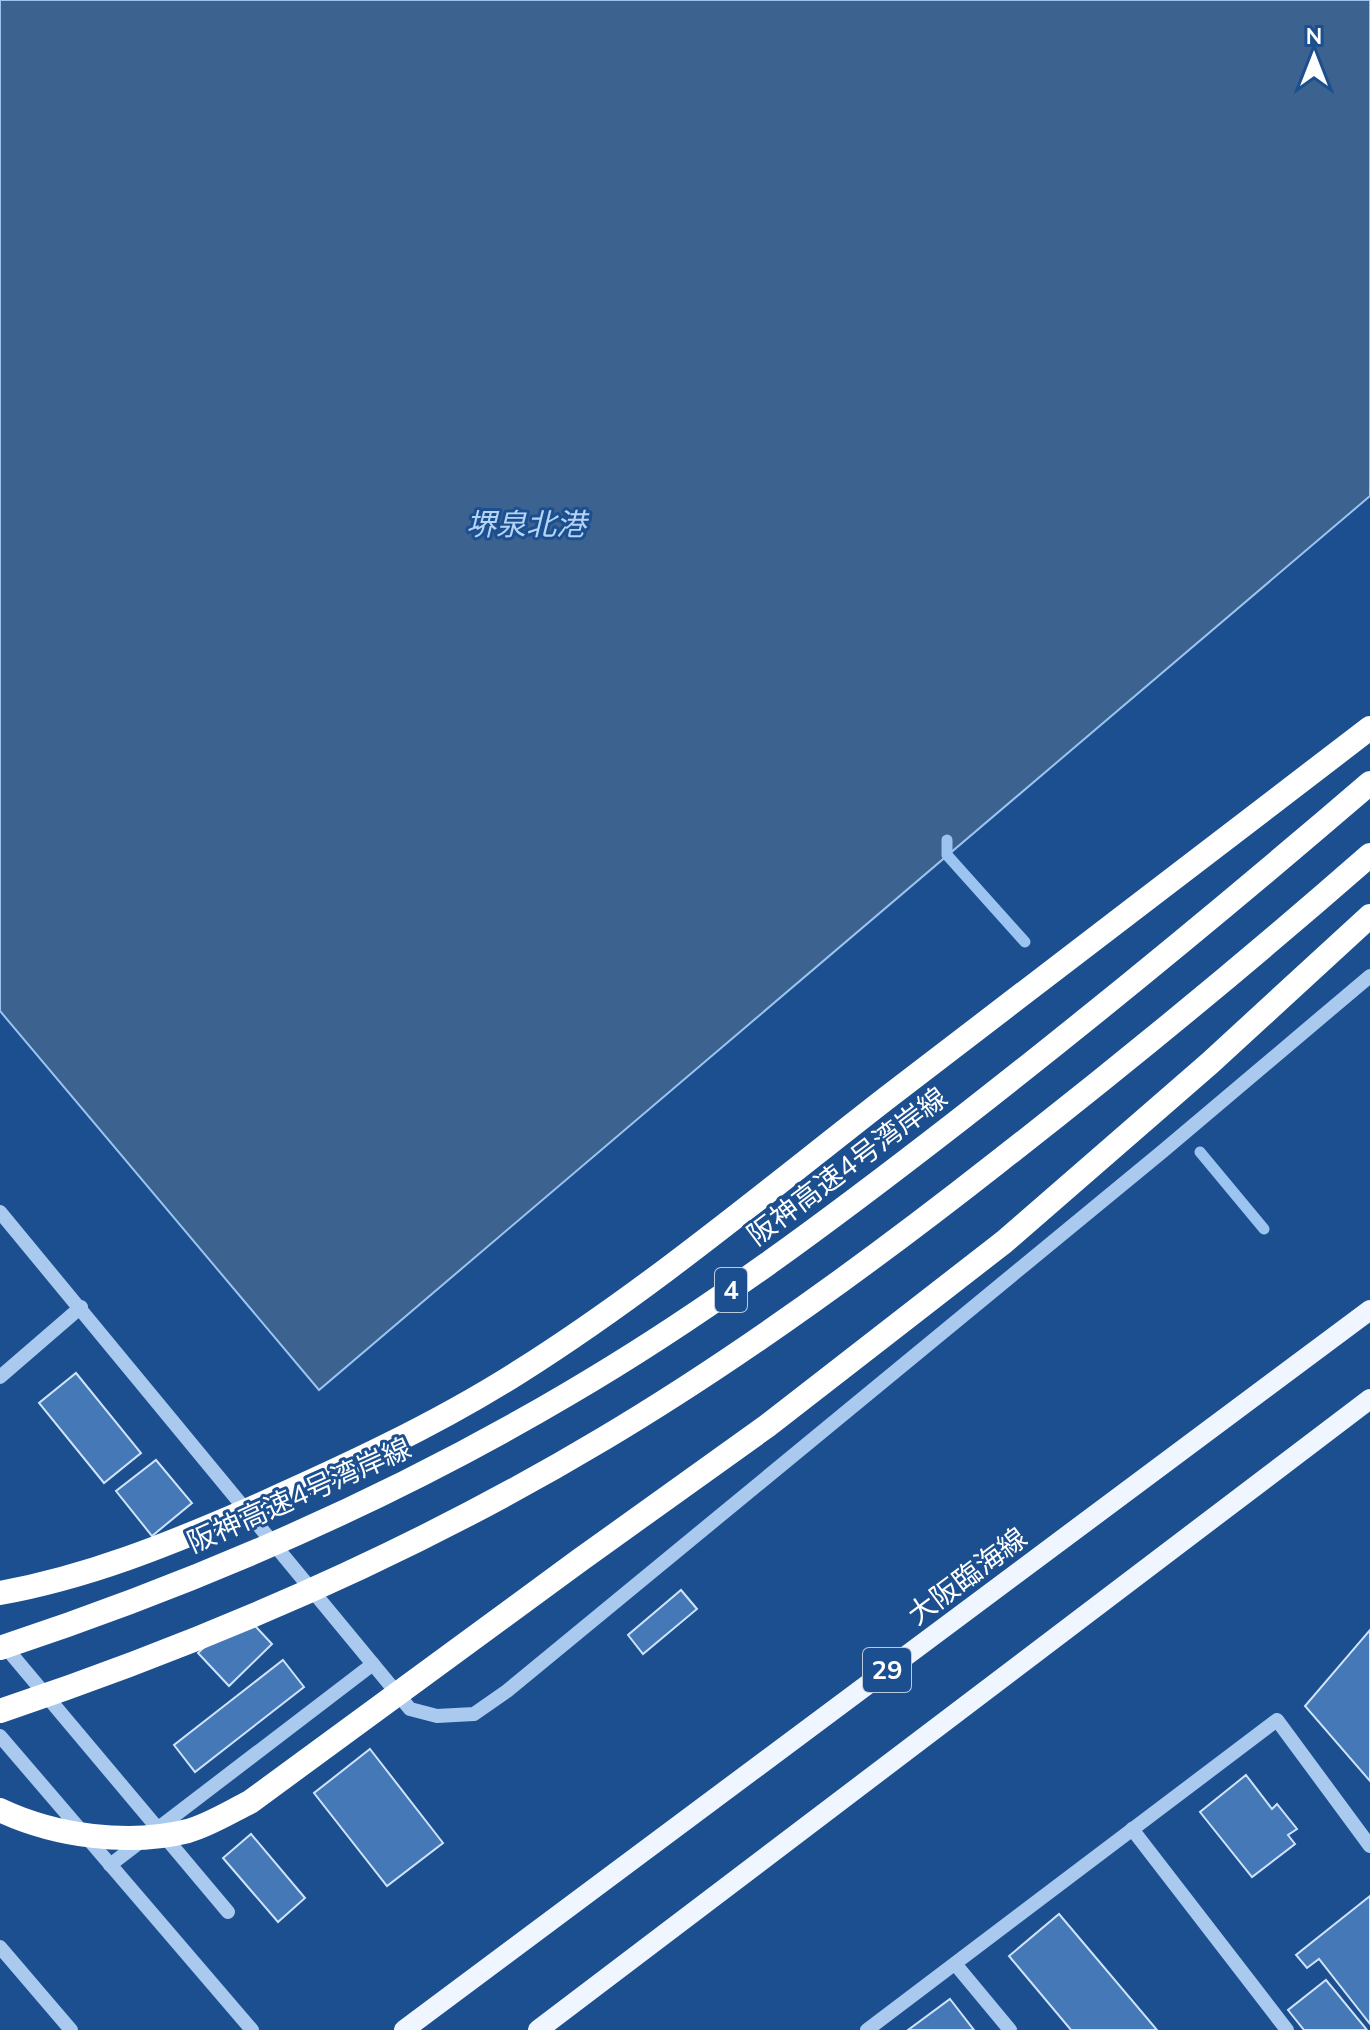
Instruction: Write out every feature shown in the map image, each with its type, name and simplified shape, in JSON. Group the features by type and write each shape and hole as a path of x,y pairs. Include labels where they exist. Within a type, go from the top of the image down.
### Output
{"highway":[{"path":"0,1593 78,1576 172,1543 287,1493 377,1449 517,1373 619,1304 736,1216 1370,728"},
{"name":"阪神高速4号湾岸線","path":"0,1648 222,1565 399,1487 569,1394 733,1289 885,1178 1032,1064 1370,783"},
{"name":"4","path":"0,1711 88,1681 266,1610 436,1531 603,1439 764,1336 918,1225 1068,1108 1370,855"},
{"path":"0,1810 41,1825 76,1833 154,1836 189,1830 250,1802 767,1426 1004,1242 1210,1063 1370,916"}],"main road":[{"name":"大阪臨海線","path":"404,2030 1370,1310"},
{"path":"538,2030 1370,1399"}],"street":[{"path":"0,1212 410,1709 437,1716 474,1714 507,1691 1163,1151 1370,976"},
{"path":"0,1377 81,1307"},
{"path":"0,1641 228,1912"},
{"path":"110,1865 373,1664"},
{"path":"867,2030 1277,1720 1370,1846"},
{"path":"0,1736 252,2030"},
{"path":"1132,1829 1287,2030"},
{"path":"0,1947 71,2030"},
{"path":"956,1965 1010,2030"}],"water":[{"name":"堺泉北港","path":"0,0 1370,0 1370,496 319,1390 0,1011"}],"building":[{"path":"76,1373 141,1453 104,1483 39,1403"},
{"path":"156,1460 192,1503 152,1536 116,1491"},
{"path":"681,1590 697,1609 643,1654 628,1635"},
{"path":"242,1612 272,1644 229,1686 198,1653"},
{"path":"1370,1630 1370,1781 1305,1706"},
{"path":"283,1660 304,1687 195,1772 174,1745"},
{"path":"370,1749 443,1843 387,1886 314,1793"},
{"path":"1246,1775 1272,1809 1277,1804 1297,1829 1288,1835 1295,1844 1252,1877 1200,1812"},
{"path":"251,1834 305,1898 278,1922 223,1858"},
{"path":"1370,1896 1370,2024 1319,1959 1307,1968 1296,1955"},
{"path":"1059,1914 1157,2030 1071,2030 1009,1956"},
{"path":"1326,1980 1367,2030 1304,2030 1288,2010"},
{"path":"950,1999 974,2030 908,2030"}],"waterway":[{"path":"947,840 947,855 1025,942"},
{"path":"1200,1152 1264,1229"}]}
